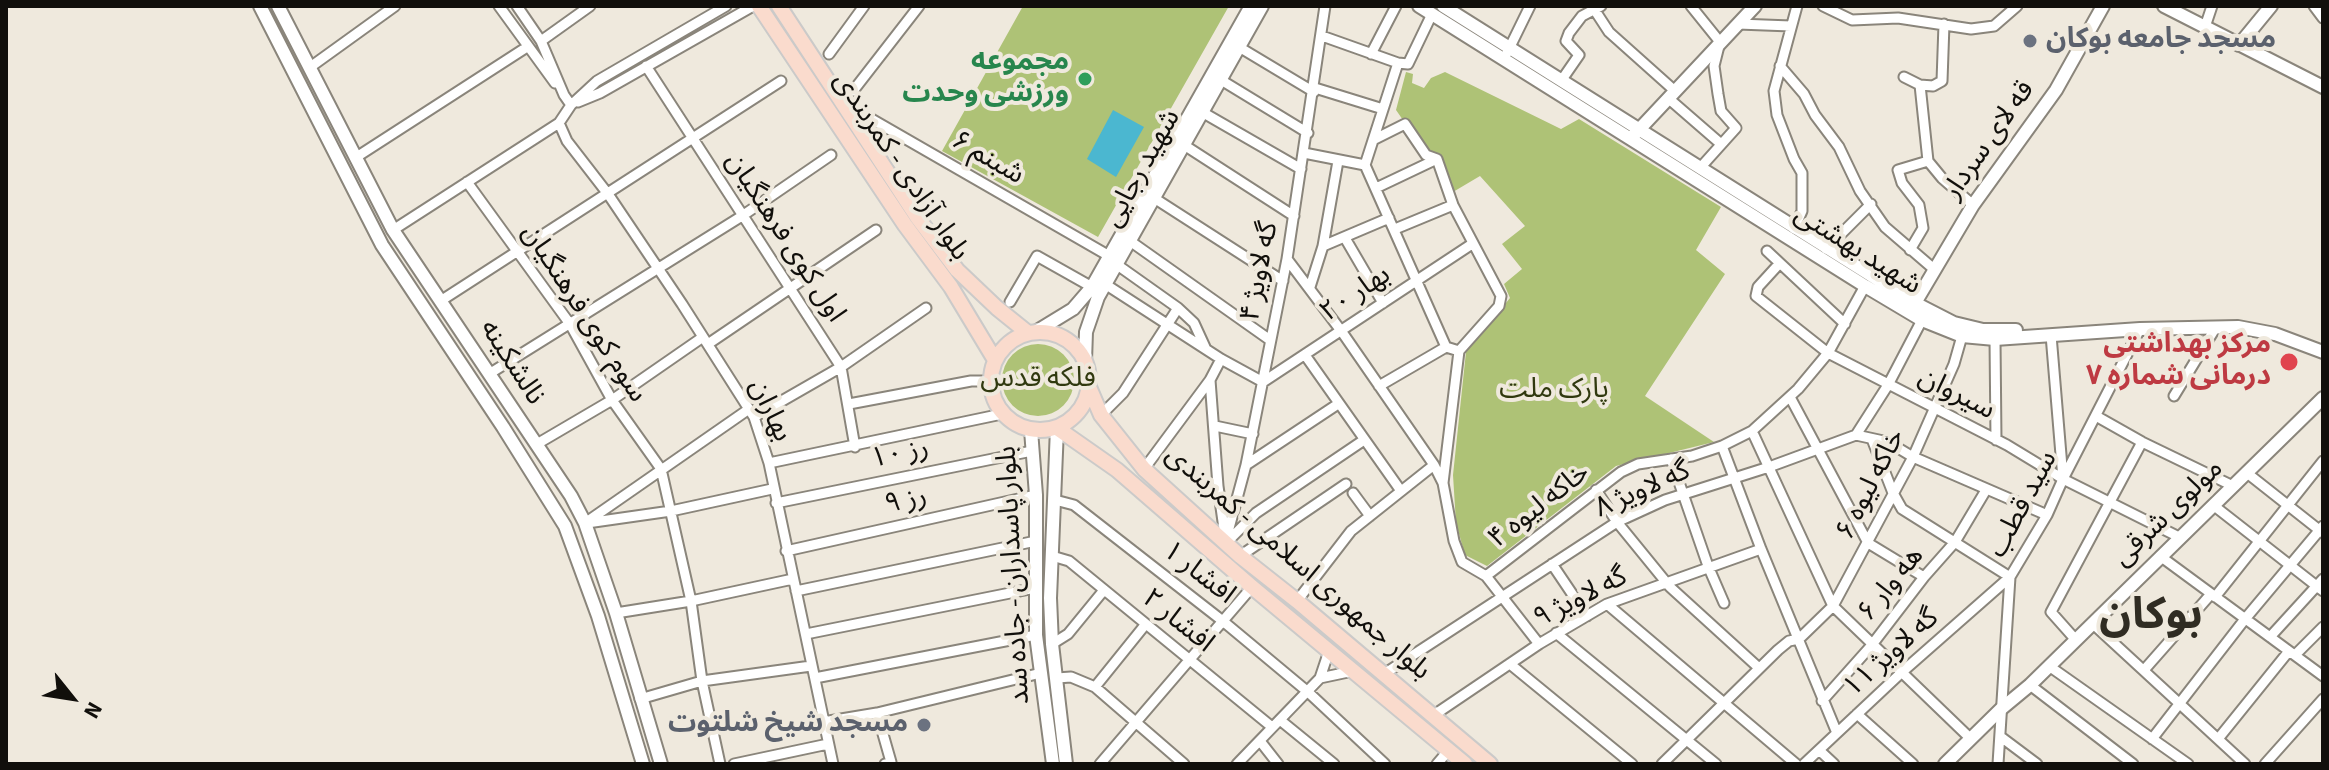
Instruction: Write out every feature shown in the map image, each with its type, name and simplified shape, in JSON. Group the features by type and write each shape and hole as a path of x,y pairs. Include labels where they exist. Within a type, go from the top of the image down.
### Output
{"main road":[{"name":"نالشکینه","path":"260,6 382,245 565,526 598,616 643,764"},
{"name":"نالشکینه","path":"278,6 393,230 537,444 585,523 616,613 661,764"},
{"name":"بلوار آزادی - کمربندی","path":"759,6 905,225 958,283 1033,332"},
{"name":"بلوار آزادی - کمربندی","path":"779,6 958,283 995,360"},
{"name":"شهید رجایی","path":"1113,260 1130,241 1262,6"},
{"name":"شهید بهشتی","path":"1419,6 1464,11 1507,54 1561,81 1865,286 1922,320 1962,336 1995,339 2140,329 2238,327 2275,334 2323,352"},
{"path":"1636,134 1755,6"},
{"name":"قه لای سردار","path":"1915,303 1973,205 2056,90 2103,6"},
{"path":"2164,6 2323,87"},
{"path":"2239,45 2271,6"},
{"name":"شهید رجایی","path":"1085,361 1086,332 1099,285 1248,9"},
{"name":"شهید بهشتی","path":"1437,10 1636,134 1700,168 1915,303 1954,323 1983,330 2233,320 2266,325 2323,344"},
{"name":"شهید رجایی","path":"1033,332 1073,309 1099,285"},
{"path":"1033,332 1052,333 1066,339 1085,361 1089,387 1079,412 1057,428 1031,430 1015,425 996,404 990,381 995,360 1003,347 1015,338 1033,332"},
{"path":"474,383 489,374"},
{"name":"بلوار جمهوری اسلامی - کمربندی","path":"1089,387 1101,415 1144,469 1240,556 1490,764"},
{"name":"مولوی شرقی","path":"1945,764 2323,398"},
{"name":"بلوار جمهوری اسلامی - کمربندی","path":"1057,428 1117,470 1465,764"},
{"name":"بلوار پاسداران - جاده سد","path":"1057,428 1050,598 1052,644 1066,761"},
{"name":"بلوار پاسداران - جاده سد","path":"1031,430 1036,495 1036,635 1052,762"},
{"path":"565,526 585,523"},
{"path":"1052,762 1066,761"}],"street":[{"path":"309,68 395,6"},
{"path":"499,6 571,105"},
{"path":"517,6 541,41 564,95"},
{"path":"541,41 590,6"},
{"path":"393,230 559,123 571,105 597,81 726,6"},
{"path":"571,105 600,93 753,6"},
{"path":"829,54 864,6"},
{"path":"853,91 919,6"},
{"name":"گه لاویژ ۴","path":"1225,543 1253,434 1283,281 1325,6"},
{"path":"1371,54 1396,6"},
{"path":"1507,54 1530,6"},
{"path":"1691,6 1720,42 1714,66 1721,111 1736,128 1700,168"},
{"path":"1794,229 1802,211 1802,173 1777,115 1774,91 1797,6"},
{"path":"1823,6 1852,20 1898,18 1971,29 1994,26 2017,6"},
{"path":"2205,27 2212,6"},
{"path":"2314,6 2323,18"},
{"path":"1561,81 1579,55 1566,41 1569,33 1582,16 1595,7 1609,32 1721,144"},
{"path":"1437,10 1403,63 1383,109 1365,165 1446,347"},
{"path":"1738,24 1791,26"},
{"path":"1904,77 1920,85 1933,86 1942,81 1944,24"},
{"path":"1322,36 1403,63"},
{"path":"355,158 527,47"},
{"path":"1239,47 1314,90 1383,109"},
{"name":"اول کوی فرهنگیان","path":"646,66 841,367 855,447"},
{"path":"1780,66 1804,94 1839,147 1860,191 1885,227 1935,270"},
{"path":"1221,80 1308,133"},
{"path":"442,300 781,81"},
{"path":"1920,85 1928,161 1973,205"},
{"name":"شبنم ۶","path":"841,101 1113,260 1194,323 1205,348"},
{"path":"1202,112 1301,169"},
{"name":"بهاران","path":"559,123 567,141 659,269 751,413 769,463 772,489 833,764"},
{"path":"1373,140 1405,124 1426,155 1437,159"},
{"path":"1184,145 1294,216"},
{"path":"1304,153 1365,165"},
{"path":"489,374 742,216 831,155"},
{"path":"1376,188 1437,159"},
{"path":"1379,386 1446,347 1459,351 1499,306 1501,296 1453,205 1437,159"},
{"path":"1310,287 1323,246 1338,161"},
{"path":"1910,250 1923,228 1919,205 1902,183 1898,170 1928,161"},
{"name":"سوم کوی فرهنگیان","path":"467,182 570,324 612,400 661,469"},
{"path":"1154,198 1283,281"},
{"path":"1826,249 1871,204"},
{"path":"1395,229 1453,205"},
{"path":"1323,246 1389,218"},
{"path":"537,444 790,289 876,230"},
{"path":"1345,238 1383,303"},
{"path":"1130,241 1270,340"},
{"name":"بهار ۲۰","path":"1263,382 1472,244"},
{"path":"1767,251 1845,324"},
{"path":"1010,302 1037,256 1099,285 1263,382"},
{"path":"1287,259 1342,332 1434,465 1443,483"},
{"name":"سیروان","path":"1779,264 1758,287 1756,296 1828,353 1996,440 2063,479 2179,537"},
{"name":"خاکه لیوه ۴","path":"1459,351 1443,483 1454,541 1462,562 1486,576 1621,472 1638,464 1692,456 1752,431 1790,397 1828,353 1865,286"},
{"path":"585,523 661,469 751,413 841,367 926,308"},
{"path":"1101,415 1123,393 1178,308"},
{"path":"1922,320 1888,385 1856,435 1888,442 1913,457 2047,515"},
{"path":"2174,396 2216,327"},
{"name":"سید قطب","path":"1998,764 2010,577 2047,515 2140,329"},
{"path":"2051,335 2063,479"},
{"name":"خاکه لیوه ۶","path":"1662,764 1759,668 1789,641 1799,639 1833,606 1913,457 1954,364 1962,336"},
{"path":"1995,339 1996,440"},
{"path":"1305,355 1401,491"},
{"path":"1144,469 1210,380 1221,359"},
{"path":"1210,380 1225,543"},
{"path":"849,404 971,381 990,381"},
{"path":"1790,397 1868,543 1924,577"},
{"path":"1246,465 1338,404"},
{"path":"769,463 1002,414"},
{"path":"2096,416 2233,486"},
{"path":"1215,426 1253,434"},
{"path":"1752,431 1833,606 1871,646 1971,739"},
{"name":"گه لاویژ ۸","path":"1384,674 1617,522 1684,494 1856,435"},
{"path":"1872,439 1902,509 2010,577"},
{"path":"1225,543 1256,513 1364,440"},
{"path":"2075,639 2051,612 2142,442"},
{"path":"1722,446 1837,733"},
{"name":"رز ۱۰","path":"776,503 1032,451"},
{"path":"1671,459 1724,603"},
{"path":"2144,670 2261,543 2323,463"},
{"path":"1297,601 1351,531 1434,465"},
{"path":"661,469 691,601 702,681 720,764"},
{"path":"2152,739 2245,619 2322,530 2247,473"},
{"path":"1240,556 1346,484"},
{"path":"585,523 671,511 772,489"},
{"path":"1596,490 1617,522 1668,583 1759,668"},
{"name":"هه وار ۶","path":"1822,701 1955,542 1986,490"},
{"path":"1353,493 1370,516"},
{"name":"رز ۹","path":"786,551 1036,495"},
{"name":"افشار ۱","path":"1055,500 1074,505 1224,622 1308,692 1385,764"},
{"path":"2213,505 2321,585 2270,637"},
{"path":"796,591 1036,541"},
{"name":"گه لاویژ ۹","path":"1434,715 1556,633 1607,604 1761,549"},
{"name":"افشار ۲","path":"1052,556 1069,561 1190,660 1334,764"},
{"path":"2160,556 2323,676"},
{"path":"1552,564 1587,616"},
{"path":"1486,576 1539,644"},
{"name":"گه لاویژ ۱۱","path":"1804,764 2010,577"},
{"path":"616,613 793,579"},
{"path":"1100,764 1252,587"},
{"path":"806,634 1035,588"},
{"path":"1052,644 1068,634 1104,590"},
{"path":"1607,604 1796,764"},
{"path":"2092,623 2245,764"},
{"path":"1095,687 1145,625"},
{"path":"2218,739 2292,653 2323,627"},
{"path":"1556,633 1716,764"},
{"path":"815,678 1036,635"},
{"path":"1237,764 1320,678 1329,651"},
{"path":"1510,664 1632,764"},
{"path":"640,699 702,681 811,666"},
{"path":"2049,666 2188,764"},
{"path":"1320,678 1353,671"},
{"path":"823,722 877,713 1041,673"},
{"path":"1057,678 1071,677 1095,687 1184,764"},
{"path":"2030,685 2133,764"},
{"path":"2265,764 2323,699"},
{"path":"877,713 889,763"},
{"path":"1857,714 1913,764"},
{"path":"2001,737 2037,764"},
{"path":"1260,741 1278,764"},
{"path":"734,764 828,744"},
{"path":"1437,764 1449,750"},
{"path":"1819,750 1834,764"}],"green space":[{"name":"مجموعه ورزشی وحدت","path":"1023,6 1229,6 1098,237 942,151"},
{"name":"پارک ملت","path":"1406,72 1413,74 1412,83 1424,88 1431,78 1445,72 1561,129 1579,119 1721,207 1696,250 1725,274 1645,396 1714,442 1616,466 1487,566 1465,555 1456,523 1453,475 1466,352 1510,298 1504,284 1522,269 1502,244 1525,226 1480,176 1453,192 1396,110"},
{"name":"فلکه قدس","path":"1045,344 1064,354 1072,366 1072,394 1064,406 1052,414 1031,416 1012,406 1004,394 1002,373 1012,354 1024,346"}],"water":[{"path":"1113,110 1144,127 1116,177 1087,159"}],"place":[{"name":"مسجد جامعه بوکان","path":"2030,41"},
{"name":"مجموعه ورزشی وحدت","path":"1085,79"},
{"name":"مرکز بهداشتی درمانی شماره ۷","path":"2289,362"},
{"name":"مسجد شیخ شلتوت","path":"924,725"}],"district":[{"name":"بوکان","path":"2151,618"}]}
